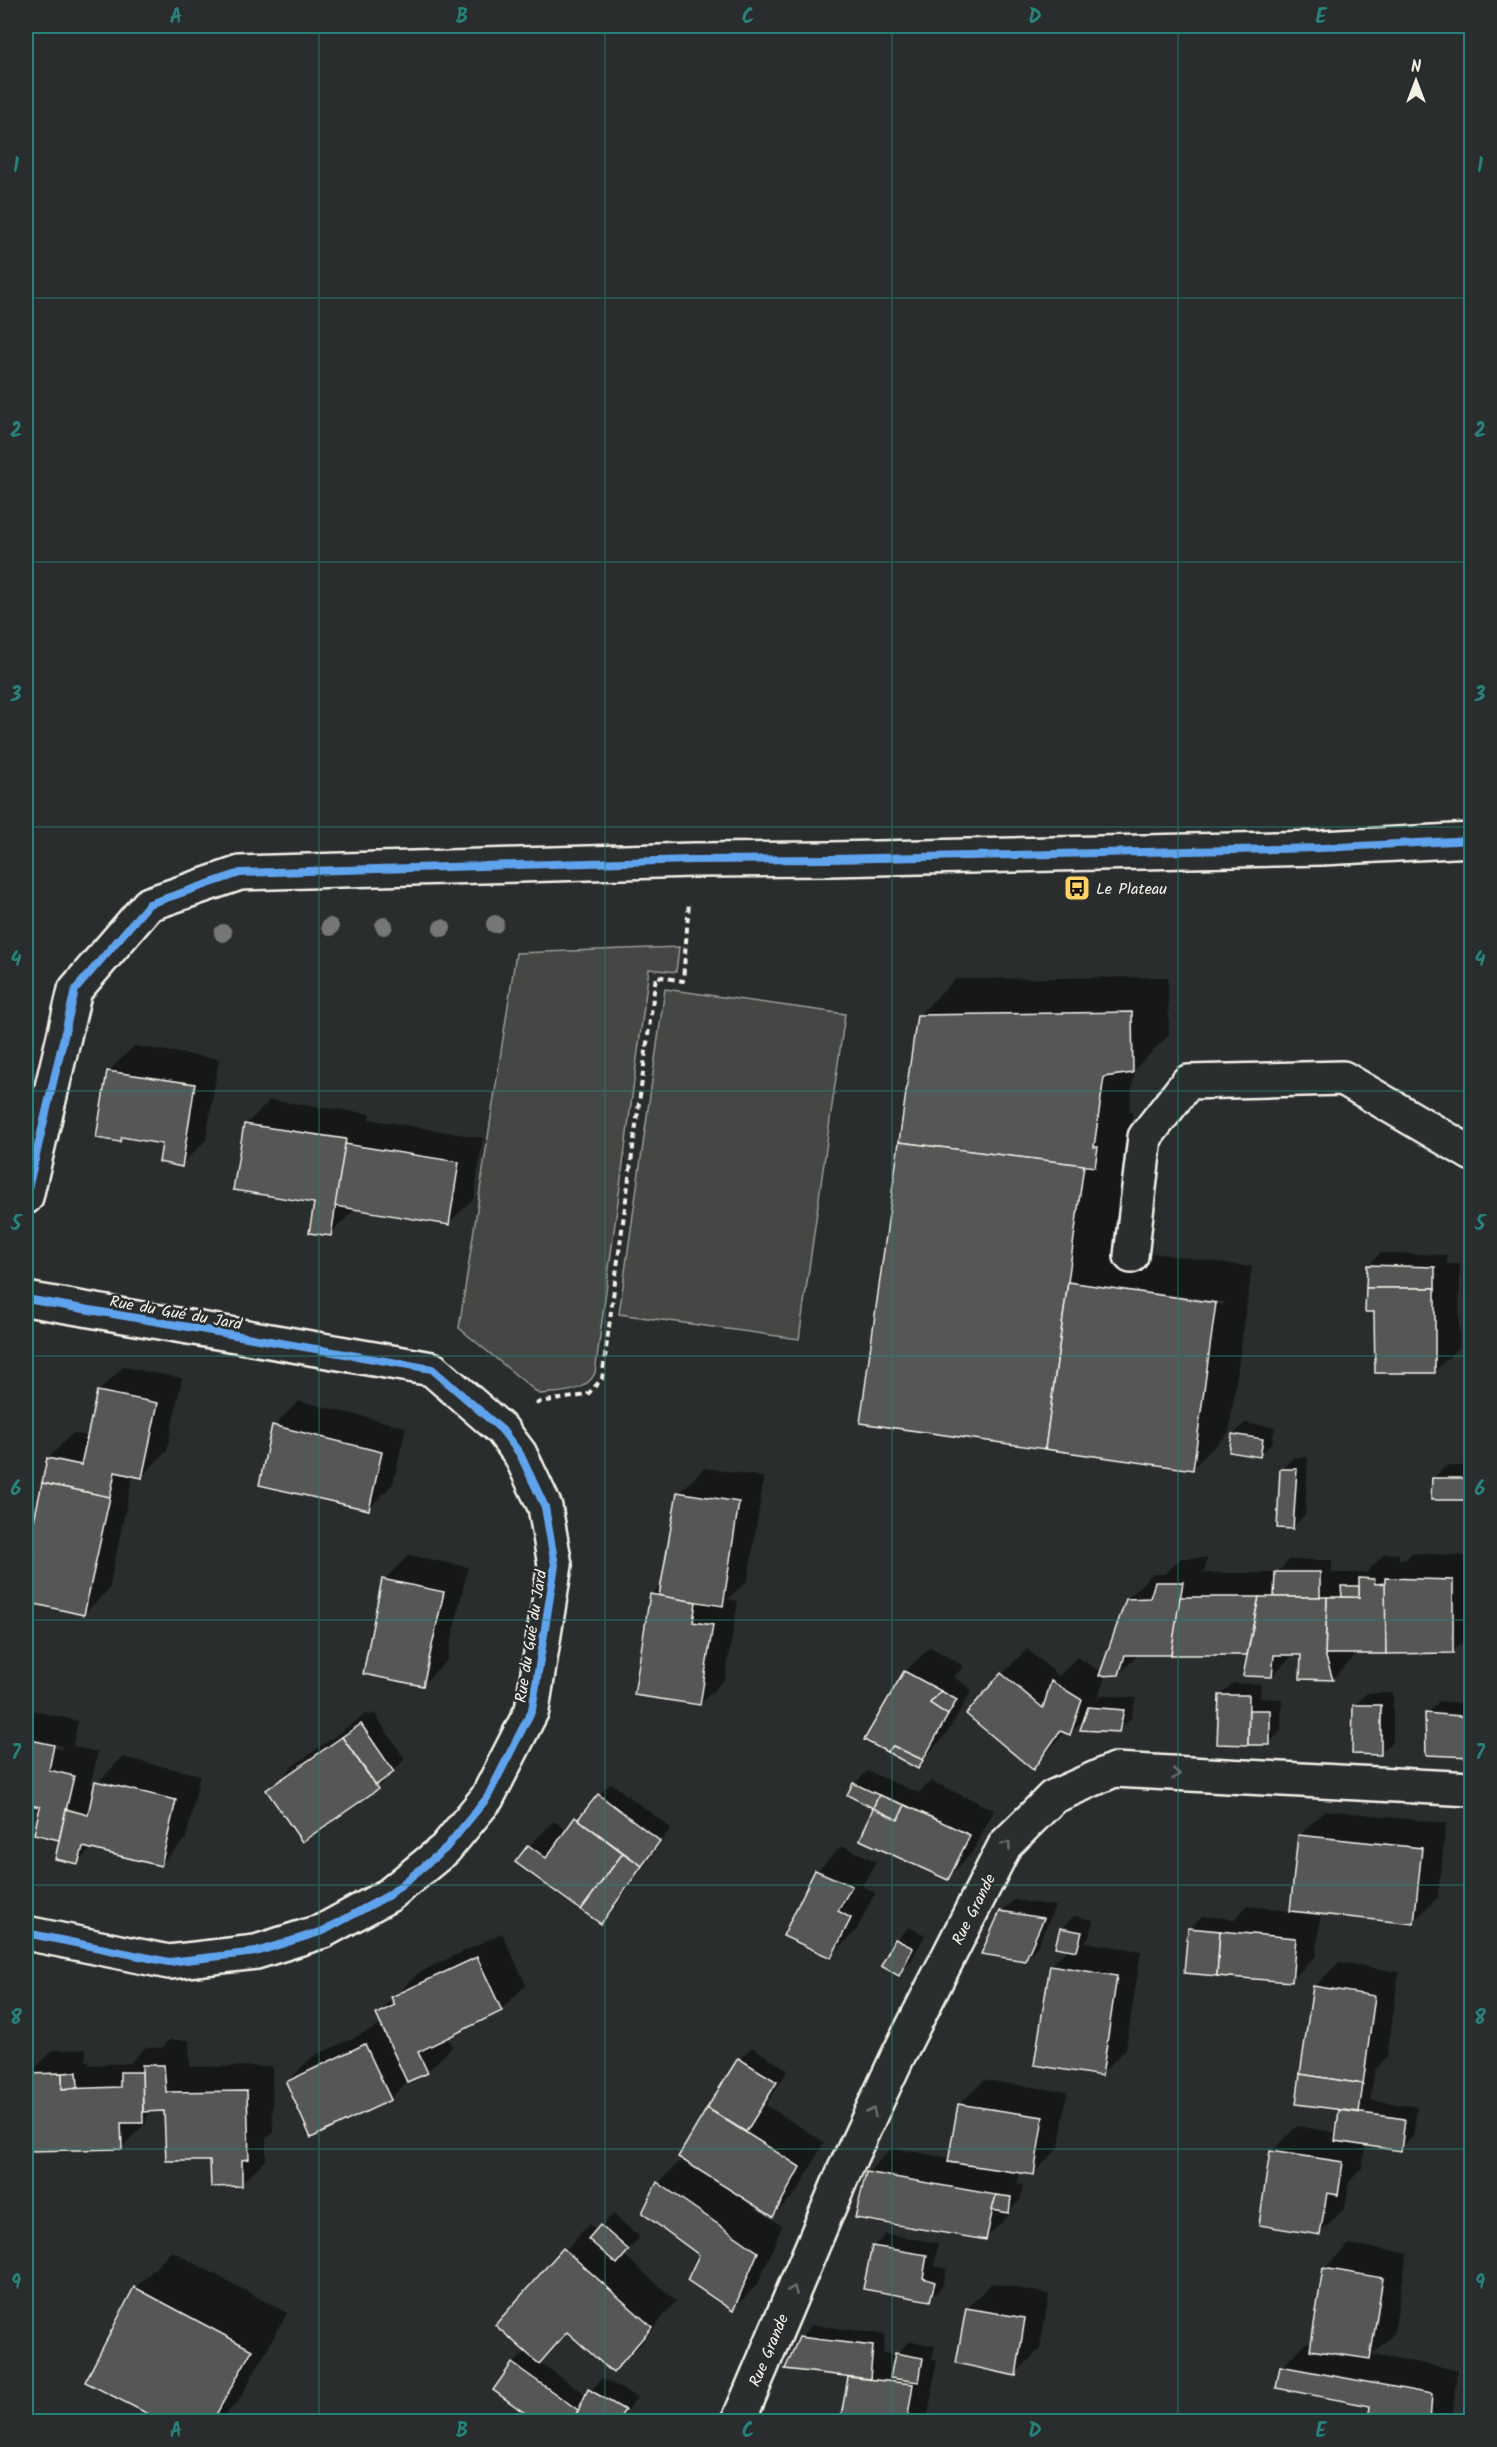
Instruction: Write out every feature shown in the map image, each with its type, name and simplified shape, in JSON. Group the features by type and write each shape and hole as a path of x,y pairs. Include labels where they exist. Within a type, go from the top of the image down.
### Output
{"street":[{"path":"26,1197 75,990 149,904 240,873 693,860 1322,848 1472,840"},
{"path":"1131,1256 1145,1137 1188,1082 1343,1078 1472,1154"},
{"name":"Rue du Gué du Jard","path":"26,1299 432,1369 502,1430 520,1454 545,1507 555,1565 532,1710 487,1798 445,1849 389,1895 323,1931 256,1952 169,1962 26,1933"},
{"name":"Rue Grande","path":"738,2421 845,2169 897,2058 1005,1845 1053,1797 1114,1770 1472,1789"}],"path":[{"path":"502,1430 540,1402 587,1395 602,1379 656,976 683,981 693,860"}],"shaded area":[{"path":"679,947 676,972 649,969 595,1373 585,1385 571,1391 539,1394 459,1328 516,953"},
{"path":"665,989 845,1014 799,1339 619,1314"}],"building":[{"path":"1132,1012 1133,1073 1104,1077 1094,1147 1098,1147 1095,1167 899,1142 917,1015"},
{"path":"107,1071 195,1084 182,1167 159,1162 162,1144 122,1137 120,1142 96,1138"},
{"path":"244,1124 346,1139 331,1236 309,1233 314,1203 233,1190"},
{"path":"899,1142 1084,1165 1045,1449 860,1423"},
{"path":"345,1144 459,1162 449,1225 335,1206"},
{"path":"1367,1265 1435,1267 1435,1288 1366,1288"},
{"path":"1068,1282 1216,1303 1193,1470 1045,1449"},
{"path":"1366,1288 1435,1288 1435,1373 1375,1373 1374,1312 1365,1312"},
{"path":"97,1391 158,1403 142,1478 115,1472 110,1497 42,1483 47,1458 81,1465"},
{"path":"272,1425 382,1452 369,1510 259,1485"},
{"path":"1232,1434 1263,1439 1260,1457 1229,1452"},
{"path":"1280,1469 1297,1469 1293,1529 1277,1528"},
{"path":"1432,1478 1472,1478 1472,1500 1431,1500"},
{"path":"42,1483 110,1497 84,1615 26,1602 35,1554 27,1553"},
{"path":"677,1492 739,1502 723,1606 659,1596"},
{"path":"1275,1572 1320,1572 1320,1597 1274,1597"},
{"path":"1359,1578 1374,1579 1375,1584 1386,1583 1386,1654 1325,1654 1327,1597 1359,1597"},
{"path":"1385,1578 1453,1580 1453,1653 1386,1654"},
{"path":"382,1579 444,1592 423,1686 363,1674"},
{"path":"1155,1582 1183,1582 1171,1655 1125,1655 1119,1675 1099,1676 1126,1599 1150,1598"},
{"path":"1341,1586 1359,1586 1359,1597 1342,1597"},
{"path":"650,1594 696,1602 693,1622 713,1625 700,1705 634,1695"},
{"path":"1180,1597 1259,1597 1247,1655 1171,1655"},
{"path":"1259,1597 1327,1597 1325,1654 1333,1680 1300,1679 1301,1655 1274,1655 1272,1677 1243,1676"},
{"path":"904,1671 941,1691 930,1703 948,1715 923,1760 893,1746 887,1752 864,1740"},
{"path":"1001,1673 1043,1708 1051,1681 1082,1700 1070,1735 1060,1731 1033,1770 966,1714"},
{"path":"941,1691 957,1700 948,1715 930,1703"},
{"path":"1219,1695 1249,1695 1248,1745 1217,1744"},
{"path":"1353,1705 1381,1705 1381,1755 1352,1754"},
{"path":"1088,1707 1124,1710 1119,1732 1080,1730"},
{"path":"1249,1710 1270,1710 1270,1745 1248,1745"},
{"path":"1425,1713 1472,1717 1472,1757 1426,1755"},
{"path":"361,1724 394,1772 376,1785 342,1737"},
{"path":"342,1737 378,1789 302,1842 266,1790"},
{"path":"26,1739 54,1745 49,1770 74,1776 59,1840 34,1834 40,1807 26,1804"},
{"path":"893,1746 923,1760 918,1769 887,1752"},
{"path":"95,1781 176,1800 161,1866 83,1847 78,1864 55,1859 66,1809 88,1815"},
{"path":"853,1783 879,1795 873,1808 847,1795"},
{"path":"598,1794 660,1841 642,1866 578,1819"},
{"path":"879,1795 905,1805 898,1820 873,1808"},
{"path":"905,1805 970,1835 948,1880 860,1840 873,1808 898,1820"},
{"path":"575,1817 623,1853 581,1910 515,1862 528,1845 546,1858"},
{"path":"1298,1835 1422,1848 1414,1924 1290,1911"},
{"path":"623,1853 642,1866 601,1924 581,1910"},
{"path":"815,1870 852,1886 838,1911 851,1918 831,1958 783,1936"},
{"path":"1000,1911 1044,1918 1025,1961 981,1954"},
{"path":"1060,1928 1082,1932 1077,1951 1055,1947"},
{"path":"1188,1928 1220,1931 1217,1976 1184,1973"},
{"path":"1220,1931 1296,1938 1292,1982 1217,1976"},
{"path":"895,1939 913,1948 899,1976 881,1966"},
{"path":"477,1957 502,2011 418,2052 428,2073 407,2082 376,2014 395,2005 391,1997"},
{"path":"1050,1965 1117,1976 1102,2076 1034,2065"},
{"path":"1313,1986 1375,1996 1363,2084 1300,2074"},
{"path":"365,2044 391,2100 311,2138 286,2082"},
{"path":"738,2058 777,2082 746,2132 707,2108"},
{"path":"142,2065 164,2065 166,2092 247,2091 249,2159 242,2160 242,2186 211,2187 210,2161 166,2161 164,2111 143,2112"},
{"path":"77,2072 78,2087 62,2089 62,2073"},
{"path":"120,2072 142,2072 143,2123 121,2123 122,2149 29,2151 27,2074 62,2073 62,2089 120,2087"},
{"path":"1300,2074 1363,2084 1359,2112 1296,2104"},
{"path":"958,2104 1043,2117 1034,2175 948,2162"},
{"path":"707,2108 800,2167 773,2217 678,2157"},
{"path":"1339,2110 1405,2119 1401,2151 1335,2141"},
{"path":"1270,2151 1343,2162 1338,2195 1327,2193 1320,2235 1259,2225"},
{"path":"866,2172 996,2195 986,2240 855,2218"},
{"path":"657,2182 758,2252 733,2311 687,2280 699,2255 642,2213"},
{"path":"996,2195 1011,2197 1009,2213 992,2210"},
{"path":"600,2225 629,2250 617,2264 588,2239"},
{"path":"872,2246 927,2255 923,2278 935,2282 930,2301 863,2289"},
{"path":"563,2248 652,2327 613,2373 567,2332 539,2364 495,2325"},
{"path":"1323,2268 1383,2278 1370,2359 1310,2350"},
{"path":"134,2287 252,2350 212,2422 164,2422 85,2382"},
{"path":"966,2308 1025,2318 1016,2376 956,2363"},
{"path":"799,2337 873,2346 870,2379 785,2369"},
{"path":"895,2353 923,2358 919,2382 890,2378"},
{"path":"512,2363 578,2410 573,2422 537,2422 493,2390"},
{"path":"1280,2366 1432,2394 1430,2422 1368,2422 1370,2406 1276,2388"},
{"path":"848,2377 913,2384 907,2422 840,2422"},
{"path":"588,2389 625,2410 617,2422 573,2422"}],"cycle path":[{"path":"26,1197 75,990 149,904 240,873 693,860 1322,848 1472,840"},
{"path":"26,1299 432,1369 502,1430 520,1454 545,1507 555,1565 532,1710 487,1798 445,1849 389,1895 323,1931 256,1952 169,1962 26,1933"}],"place":[{"name":"Le Plateau","path":"1077,888"}]}
